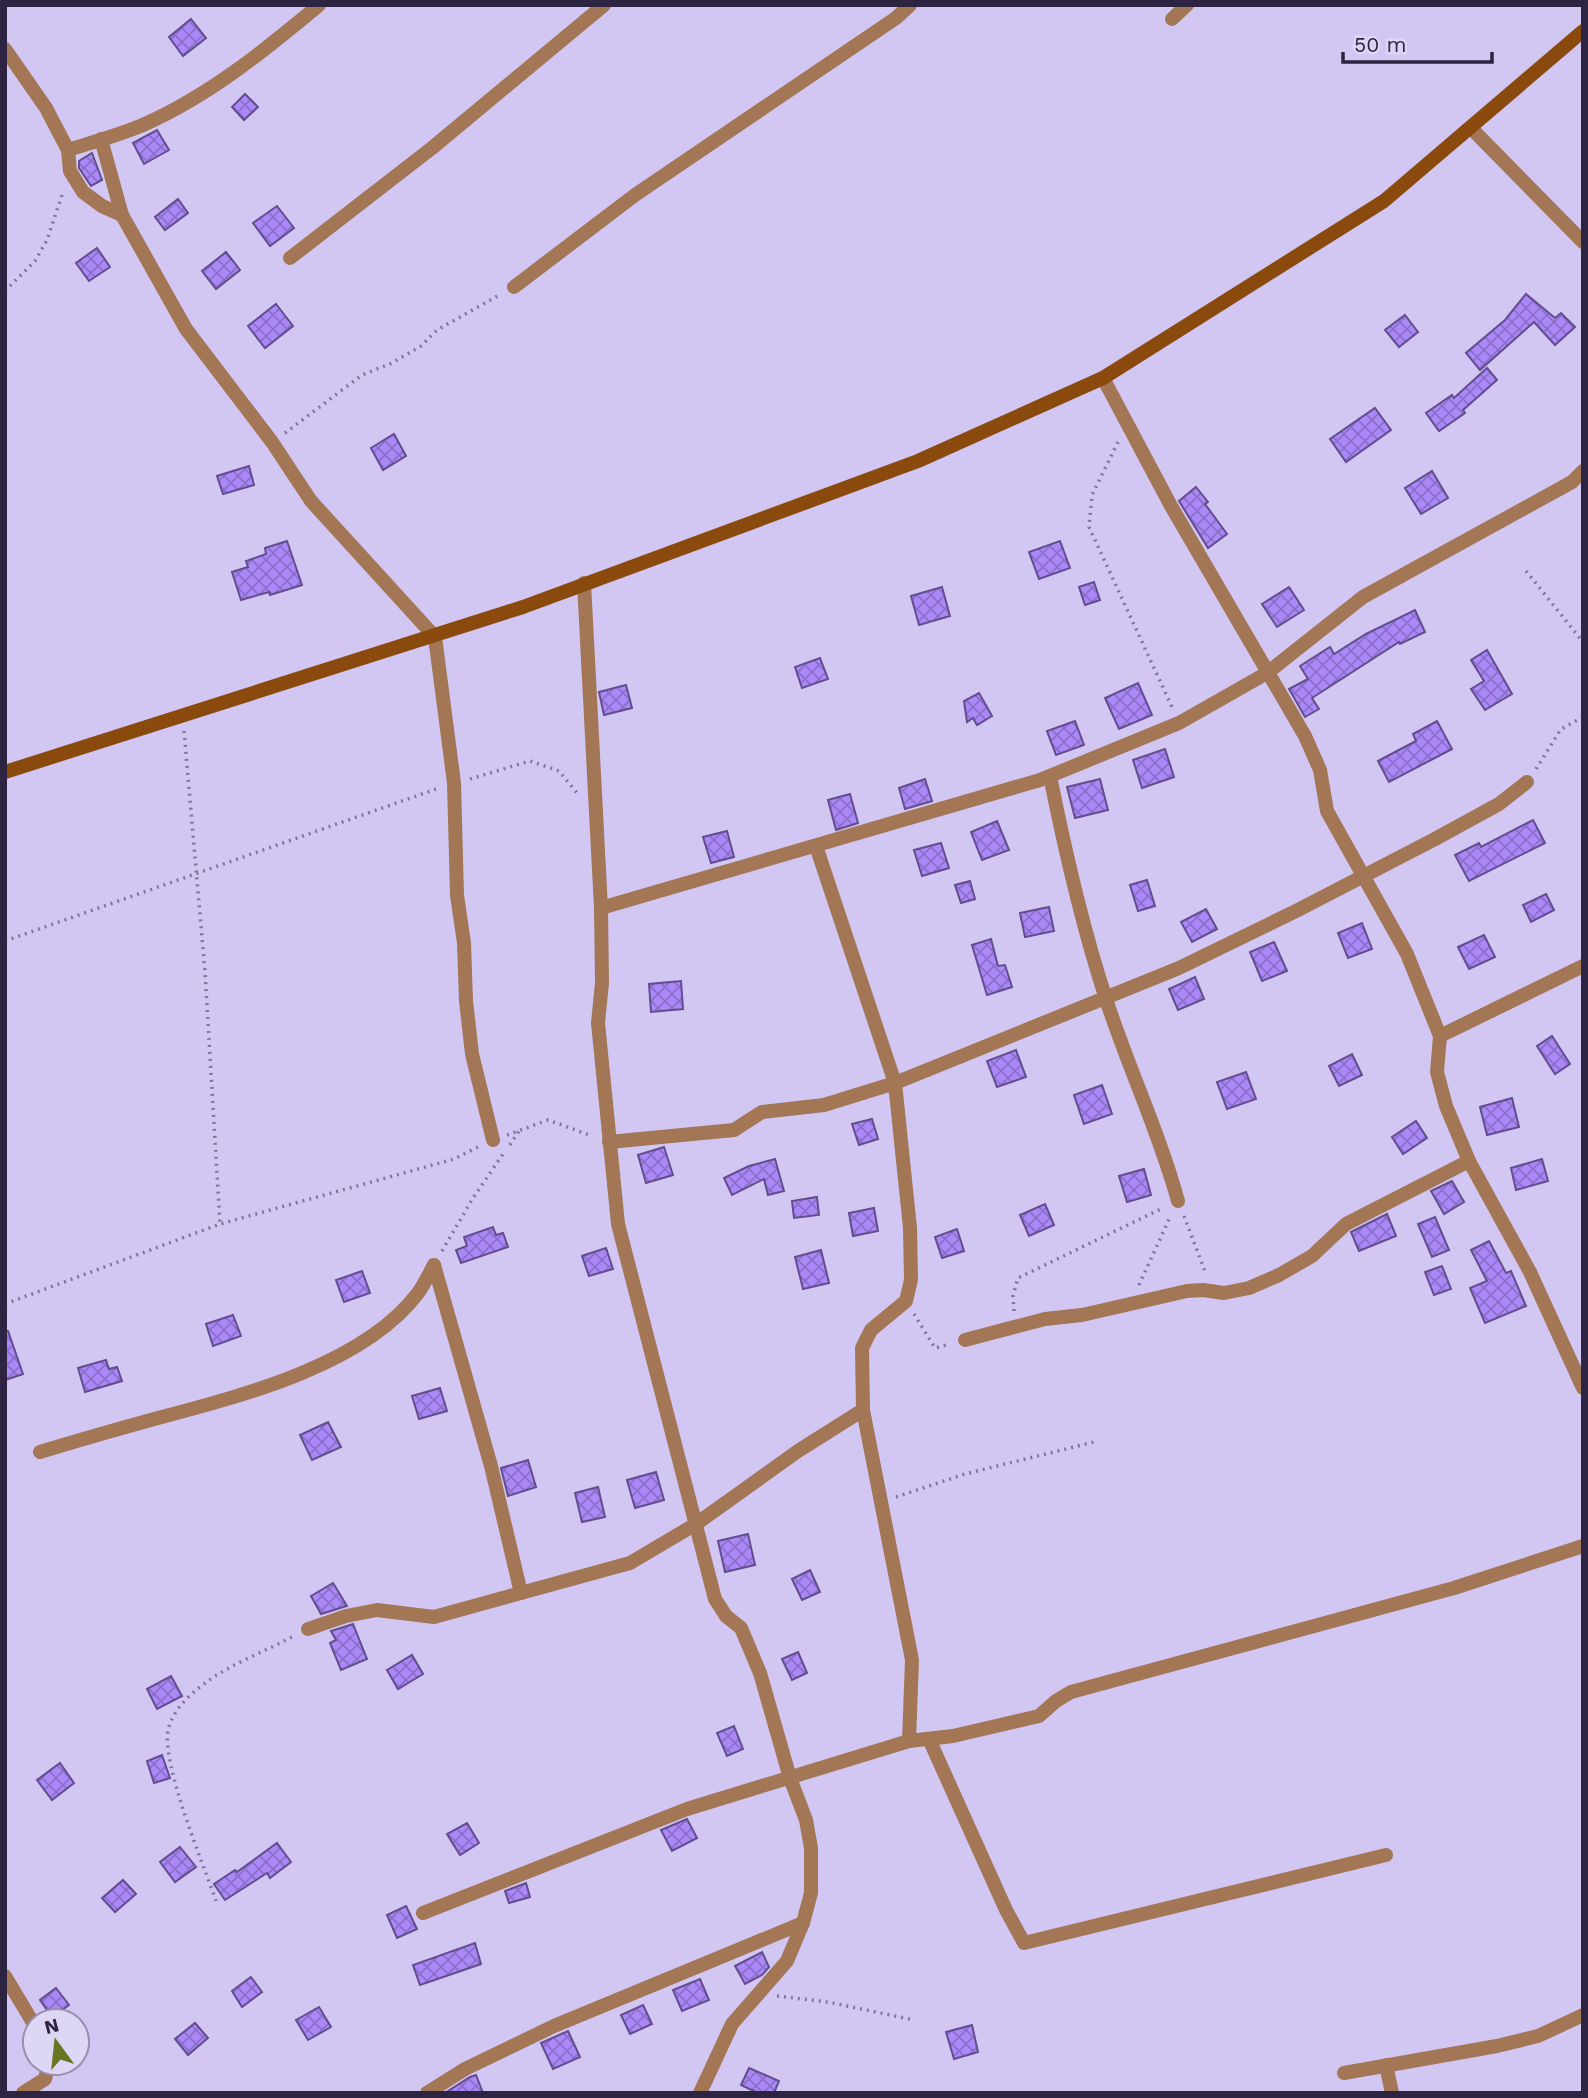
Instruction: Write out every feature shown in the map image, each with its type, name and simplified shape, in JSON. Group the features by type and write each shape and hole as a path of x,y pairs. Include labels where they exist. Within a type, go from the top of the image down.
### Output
{"main road":[{"path":"5,772 523,607 918,461 1103,378 1384,201 1583,31"}],"street":[{"path":"68,150 144,124 184,104 238,70 319,5"},
{"path":"290,258 432,148 604,5"},
{"path":"514,287 635,195 911,5"},
{"path":"1172,19 1187,5"},
{"path":"5,48 46,108 68,150 70,172 83,192 102,206 122,215"},
{"path":"1471,128 1583,242"},
{"path":"101,139 122,215 187,329 272,442 311,501 435,637 454,783 456,881 464,943 467,1014 472,1054 493,1140"},
{"path":"1103,378 1267,673 1305,736 1320,770 1327,811 1406,954 1440,1036 1437,1072 1446,1106 1469,1161 1530,1272 1583,1388"},
{"path":"601,908 1050,776 1179,723 1267,673 1363,597 1572,482 1583,471"},
{"path":"584,583 601,908 602,983 598,1023 618,1224 715,1599 726,1616 741,1628 760,1673 790,1778 806,1820 811,1847 811,1893 803,1923 787,1961 732,2024 700,2093"},
{"path":"1050,776 1069,868 1105,998 1166,1158 1178,1201"},
{"path":"609,1142 734,1130 762,1112 824,1105 895,1083 1179,968 1298,911 1475,818 1499,804 1527,782"},
{"path":"816,846 895,1083 910,1228 911,1280 906,1301 871,1330 862,1348 863,1410 912,1660 909,1741"},
{"path":"1440,1036 1583,966"},
{"path":"965,1340 1045,1319 1129,1306 1187,1291 1224,1293 1249,1288 1312,1256 1346,1224 1469,1161"},
{"path":"40,1452 251,1393 325,1362 362,1342 396,1316 418,1293 434,1265"},
{"path":"434,1265 491,1466 521,1593"},
{"path":"308,1629 345,1616 377,1610 434,1617 630,1563 696,1524 798,1451 863,1410"},
{"path":"423,1913 687,1809 909,1741 979,1731 1040,1716 1070,1692 1454,1588 1583,1546"},
{"path":"929,1739 1006,1910 1024,1943 1386,1855"},
{"path":"427,2093 465,2069 554,2026 803,1923"},
{"path":"5,1976 24,2007"},
{"path":"1344,2073 1497,2046 1538,2036 1583,2015"},
{"path":"1386,2065 1392,2093"},
{"path":"23,2093 46,2077"}],"path":[{"path":"5,290 35,261 47,240 70,172"},
{"path":"272,442 362,375 411,352 437,330 514,287"},
{"path":"1127,424 1092,495 1089,527 1179,723"},
{"path":"1526,571 1583,642"},
{"path":"183,716 197,875 220,1224"},
{"path":"1527,782 1561,729 1583,717"},
{"path":"5,941 454,783 530,761 559,771 596,813"},
{"path":"5,1304 220,1224 454,1159 493,1140 548,1120 609,1142"},
{"path":"434,1265 473,1198 520,1130"},
{"path":"1178,1201 1213,1292"},
{"path":"1129,1306 1178,1201"},
{"path":"1014,1327 1013,1296 1017,1278 1178,1201"},
{"path":"906,1301 935,1348 965,1340"},
{"path":"881,1502 965,1474 1094,1442"},
{"path":"216,1901 168,1754 168,1731 174,1713 209,1680 308,1629"},
{"path":"757,1994 828,2002 914,2020"}],"building":[{"path":"191,19 206,38 183,56 169,37"},
{"path":"245,94 258,107 244,120 232,107"},
{"path":"157,130 169,150 144,164 133,143"},
{"path":"92,153 102,180 91,186 79,168 79,161"},
{"path":"178,199 188,213 165,230 155,217"},
{"path":"277,206 294,228 270,246 253,223"},
{"path":"97,248 110,267 89,281 76,263"},
{"path":"226,252 240,270 216,289 202,271"},
{"path":"1526,294 1555,318 1561,313 1575,327 1555,345 1534,322 1480,370 1466,353 1505,320"},
{"path":"276,304 293,326 265,348 248,326"},
{"path":"1405,315 1418,332 1399,347 1385,330"},
{"path":"1487,368 1497,380 1463,410 1465,413 1439,431 1426,413 1452,395 1454,398"},
{"path":"1375,408 1391,430 1346,462 1330,439"},
{"path":"394,434 406,456 383,470 371,448"},
{"path":"249,466 254,485 223,494 217,476"},
{"path":"1432,471 1448,498 1421,514 1405,488"},
{"path":"1196,487 1227,534 1208,548 1179,501"},
{"path":"287,541 302,585 241,600 232,572 248,567 246,561 266,554 265,548"},
{"path":"1060,541 1070,568 1039,579 1029,552"},
{"path":"1094,582 1100,600 1085,605 1079,587"},
{"path":"942,587 950,616 919,625 911,596"},
{"path":"1289,587 1304,610 1277,627 1262,604"},
{"path":"1415,610 1425,632 1400,644 1399,642 1312,698 1319,709 1305,717 1289,689 1308,679 1300,666 1330,647 1334,654 1366,634"},
{"path":"1487,650 1512,694 1485,710 1471,689 1484,681 1471,660"},
{"path":"820,658 828,679 802,688 795,667"},
{"path":"1138,683 1152,715 1119,729 1105,698"},
{"path":"626,685 632,708 604,715 599,692"},
{"path":"979,693 992,716 977,725 973,718 967,722 964,701"},
{"path":"1075,721 1084,745 1056,755 1047,731"},
{"path":"1437,721 1452,749 1389,782 1378,761 1416,741 1413,734"},
{"path":"1165,749 1174,777 1142,788 1133,760"},
{"path":"925,779 932,801 905,809 899,788"},
{"path":"1100,779 1108,810 1075,818 1067,787"},
{"path":"850,794 858,823 836,830 828,800"},
{"path":"1533,820 1545,843 1469,881 1455,855 1479,843 1481,847"},
{"path":"997,821 1009,850 982,860 971,832"},
{"path":"727,831 734,857 711,863 703,837"},
{"path":"941,843 949,868 922,876 914,850"},
{"path":"1147,880 1155,906 1138,911 1130,885"},
{"path":"970,881 975,899 961,903 955,885"},
{"path":"1546,894 1554,910 1531,922 1523,905"},
{"path":"1049,907 1054,931 1025,937 1020,913"},
{"path":"1206,909 1217,929 1192,942 1181,922"},
{"path":"1362,923 1372,949 1348,958 1338,933"},
{"path":"1484,935 1495,957 1469,969 1458,947"},
{"path":"991,939 998,966 1005,965 1012,987 987,995 972,945"},
{"path":"1274,942 1287,971 1262,981 1250,952"},
{"path":"1195,977 1204,999 1178,1010 1169,989"},
{"path":"681,981 683,1009 651,1012 649,984"},
{"path":"1552,1036 1570,1064 1555,1074 1537,1046"},
{"path":"1016,1050 1026,1077 997,1087 987,1061"},
{"path":"1352,1054 1362,1075 1339,1086 1329,1066"},
{"path":"1246,1072 1256,1099 1227,1109 1217,1082"},
{"path":"1102,1085 1112,1114 1084,1124 1074,1095"},
{"path":"1512,1098 1519,1127 1487,1135 1480,1107"},
{"path":"872,1119 878,1139 859,1145 852,1124"},
{"path":"1416,1121 1427,1138 1403,1154 1392,1137"},
{"path":"664,1147 673,1175 646,1183 638,1155"},
{"path":"775,1159 784,1191 768,1195 764,1179 732,1195 724,1178 749,1166"},
{"path":"1542,1159 1548,1181 1516,1190 1511,1168"},
{"path":"1144,1169 1151,1195 1127,1202 1119,1176"},
{"path":"1452,1181 1464,1202 1444,1214 1431,1191"},
{"path":"817,1197 819,1215 794,1218 792,1201"},
{"path":"1045,1204 1054,1225 1029,1236 1020,1215"},
{"path":"874,1208 878,1231 853,1236 849,1213"},
{"path":"1387,1214 1396,1236 1359,1251 1351,1232"},
{"path":"1435,1217 1449,1250 1432,1257 1418,1224"},
{"path":"493,1227 496,1235 503,1233 508,1247 461,1263 456,1250 467,1246 464,1237"},
{"path":"957,1229 964,1251 942,1258 935,1237"},
{"path":"1489,1241 1506,1273 1511,1271 1526,1306 1485,1323 1470,1288 1487,1281 1471,1250"},
{"path":"606,1248 613,1269 589,1276 582,1256"},
{"path":"821,1250 829,1283 803,1289 795,1257"},
{"path":"1442,1266 1451,1289 1434,1295 1425,1272"},
{"path":"362,1271 370,1293 344,1302 336,1280"},
{"path":"233,1315 241,1336 213,1346 206,1324"},
{"path":"5,1331 8,1331 23,1374 5,1380"},
{"path":"106,1360 109,1369 117,1367 122,1381 85,1392 78,1368"},
{"path":"440,1388 447,1411 419,1419 412,1396"},
{"path":"328,1422 341,1447 312,1460 300,1435"},
{"path":"528,1460 536,1487 508,1496 501,1468"},
{"path":"656,1472 664,1500 635,1508 627,1480"},
{"path":"598,1487 605,1517 582,1522 575,1493"},
{"path":"748,1534 755,1565 725,1572 718,1541"},
{"path":"810,1570 820,1592 802,1600 792,1579"},
{"path":"333,1583 347,1606 321,1614 311,1596"},
{"path":"353,1624 367,1659 341,1670 330,1643 336,1640 331,1631"},
{"path":"798,1652 807,1673 792,1680 782,1659"},
{"path":"412,1655 423,1674 398,1689 387,1670"},
{"path":"171,1676 182,1696 157,1709 147,1689"},
{"path":"734,1726 743,1749 727,1756 717,1733"},
{"path":"162,1755 170,1778 154,1783 147,1761"},
{"path":"60,1763 74,1783 52,1800 37,1780"},
{"path":"687,1819 697,1838 672,1851 661,1830"},
{"path":"467,1823 479,1843 460,1855 447,1834"},
{"path":"277,1843 291,1862 270,1878 267,1873 225,1900 214,1884 235,1870 237,1872"},
{"path":"180,1847 196,1867 175,1882 160,1862"},
{"path":"123,1880 136,1894 115,1912 102,1898"},
{"path":"526,1883 530,1897 509,1903 505,1891"},
{"path":"406,1906 417,1929 397,1938 387,1915"},
{"path":"475,1943 481,1964 420,1985 413,1965"},
{"path":"762,1952 769,1967 762,1975 745,1984 735,1966"},
{"path":"251,1977 262,1992 242,2007 232,1991"},
{"path":"700,1979 709,2000 682,2011 673,1990"},
{"path":"56,1988 69,2005 45,2007 40,2000"},
{"path":"643,2005 652,2024 630,2034 621,2015"},
{"path":"319,2007 331,2027 308,2040 296,2020"},
{"path":"195,2023 208,2038 188,2055 175,2039"},
{"path":"972,2025 978,2052 954,2059 946,2032"},
{"path":"568,2031 580,2057 553,2069 541,2043"},
{"path":"749,2068 779,2081 774,2093 758,2093 741,2085"},
{"path":"476,2075 483,2093 445,2093 470,2077"}]}
